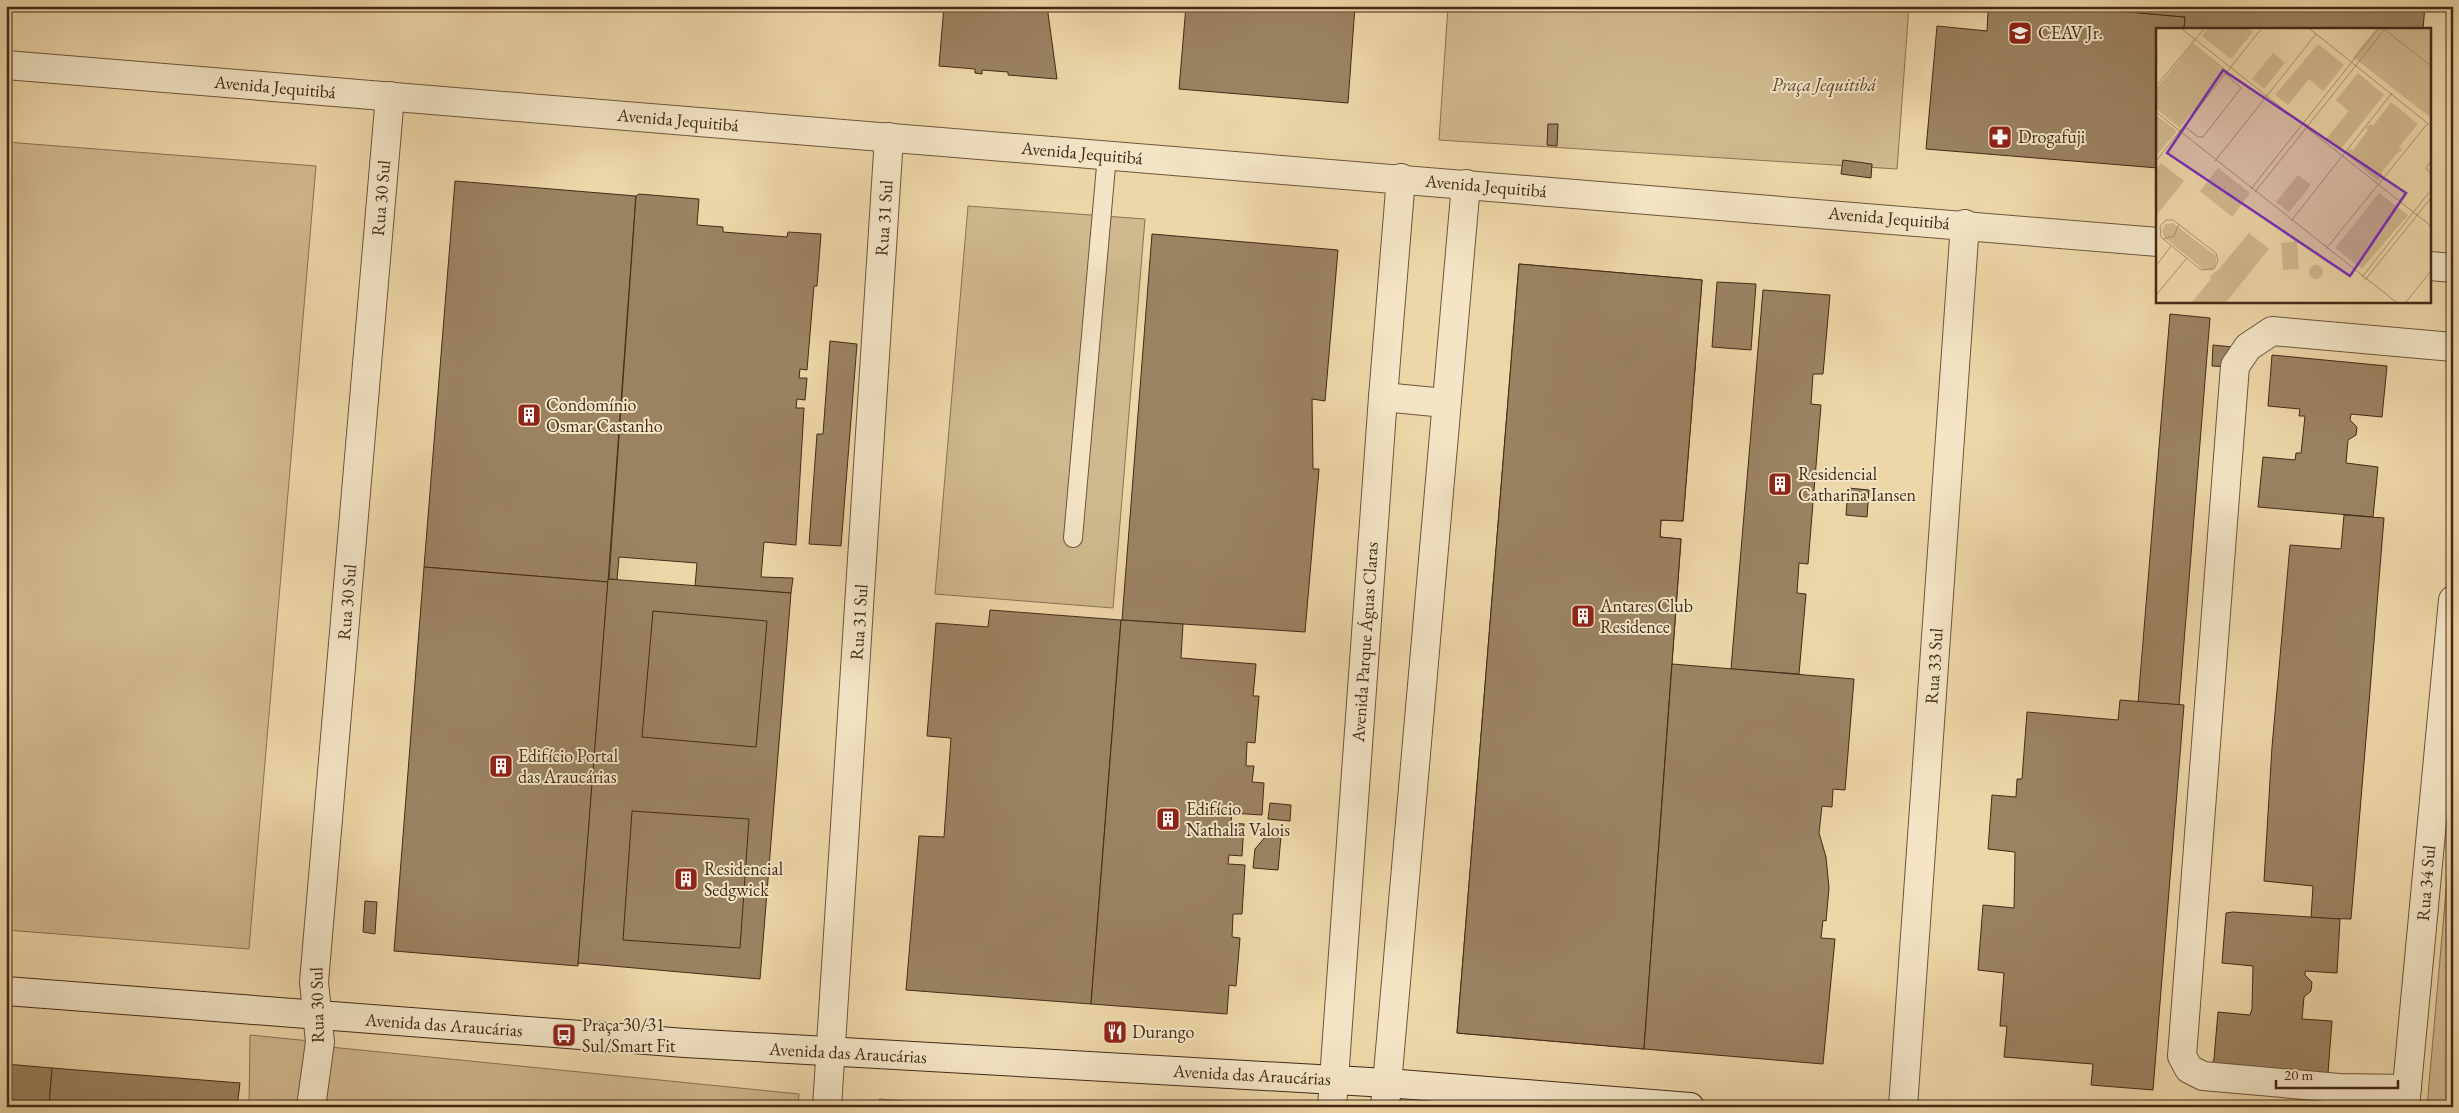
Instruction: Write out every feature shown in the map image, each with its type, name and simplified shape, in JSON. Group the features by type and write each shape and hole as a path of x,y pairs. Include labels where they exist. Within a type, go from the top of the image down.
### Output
{"street":[{"name":"Avenida Jequitibá","path":"6,65 1965,224 2156,242"},
{"name":"Rua 30 Sul","path":"311,1107 320,1042 314,982 390,96"},
{"name":"Rua 31 Sul","path":"827,1107 889,137"},
{"name":"Avenida Parque Águas Claras","path":"1332,1107 1383,397 1401,178"},
{"path":"1386,1095 1445,403 1466,184"},
{"name":"Rua 33 Sul","path":"1903,1107 1965,224"},
{"path":"2432,266 2453,268"},
{"path":"2406,1098 2339,1088 2203,1076 2189,1069 2182,1056 2235,366 2248,347 2272,331 2453,347"},
{"path":"1383,397 1445,403"},
{"name":"Rua 34 Sul","path":"2406,1098 2453,600"},
{"name":"Avenida das Araucárias","path":"6,991 318,1016 832,1052 1334,1080 1386,1095 1690,1107"}],"lane":[{"path":"1073,538 1107,155"}],"green space":[{"name":"Praça Jequitibá","path":"1448,6 1909,6 1897,169 1439,140"},
{"path":"6,142 316,166 249,949 6,930"},
{"path":"968,206 1145,219 1113,608 935,594"},
{"path":"2453,811 2453,1107 2427,1107"},
{"path":"250,1035 320,1042 311,1107 249,1107"},
{"path":"330,1047 799,1094 798,1107 326,1107"},
{"path":"879,1099 983,1107 878,1107"}],"building":[{"path":"944,6 1047,6 1057,79 1008,75 1008,72 982,70 982,74 975,73 975,69 939,66"},
{"path":"1186,6 1355,6 1348,103 1179,89"},
{"path":"1997,6 2118,6 2117,11 2185,17 2184,28 2156,28 2156,168 1926,149 1937,26 1987,31 1988,11 1996,12"},
{"path":"2118,6 2425,6 2423,28 2184,28 2185,17 2117,11"},
{"path":"1548,124 1558,124 1557,146 1547,145"},
{"path":"1843,160 1872,164 1871,178 1841,174"},
{"name":"Condomínio Osmar Castanho","path":"455,181 636,196 608,582 424,567"},
{"path":"639,194 699,199 697,225 723,227 723,232 787,237 788,232 821,234 817,286 814,286 807,370 800,369 799,378 807,378 805,400 797,399 796,408 804,408 796,545 764,542 761,577 793,578 791,593 695,586 697,563 619,557 617,580 609,579 636,196"},
{"path":"1152,234 1338,250 1325,401 1312,399 1313,469 1319,469 1305,632 1122,620"},
{"name":"Antares Club Residence","path":"1519,264 1702,280 1683,521 1661,520 1660,537 1681,539 1644,1049 1457,1033","holes":["1538,302 1676,315 1661,461 1524,448"]},
{"name":"Antares Club Residence","path":"1519,264 1702,280 1683,521 1661,520 1660,537 1681,539 1644,1049 1457,1033"},
{"path":"1717,282 1756,284 1751,350 1712,347"},
{"name":"Residencial Catharina Iansen","path":"1763,290 1830,295 1823,374 1813,374 1811,404 1821,405 1808,564 1799,563 1797,593 1806,594 1799,674 1731,669"},
{"path":"2170,314 2210,318 2179,705 2138,702"},
{"path":"830,341 857,344 841,546 809,544 817,434 823,434"},
{"path":"2213,345 2233,347 2231,367 2212,366"},
{"path":"2272,355 2387,366 2382,417 2351,414 2350,420 2357,427 2356,435 2348,440 2346,463 2378,467 2373,517 2258,507 2263,457 2295,460 2296,453 2301,453 2305,416 2299,416 2300,409 2268,406"},
{"path":"1848,488 1869,490 1867,517 1846,515"},
{"path":"2344,515 2384,518 2369,703 2351,919 2311,918 2313,886 2264,881 2272,747 2290,545 2341,549"},
{"name":"Edifício Portal das Araucárias","path":"424,567 608,582 578,966 394,951"},
{"path":"608,579 791,593 760,979 578,963"},
{"path":"990,610 1121,620 1091,1004 906,990 919,836 944,837 951,738 927,736 936,623 988,627"},
{"path":"653,611 767,621 756,747 642,737"},
{"name":"Edifício Nathalia Valois","path":"1121,620 1183,624 1181,658 1256,664 1253,696 1259,696 1255,743 1247,742 1246,766 1254,766 1252,782 1264,783 1262,815 1232,813 1231,823 1244,824 1242,856 1229,855 1228,864 1245,865 1242,914 1233,914 1232,937 1240,938 1236,986 1229,985 1227,1014 1091,1004"},
{"path":"1672,664 1854,679 1845,790 1833,789 1832,807 1822,806 1819,833 1826,857 1829,888 1826,921 1823,920 1821,938 1835,939 1823,1064 1644,1049"},
{"path":"2120,700 2184,705 2153,1090 2091,1085 2093,1064 2004,1057 2007,1026 2000,1026 2004,973 1978,970 1983,905 2014,908 2015,852 1988,849 1992,795 2016,797 2017,779 2022,779 2027,712 2118,720"},
{"path":"1270,803 1291,805 1290,821 1268,819"},
{"name":"Residencial Sedgwick","path":"632,811 749,819 740,948 623,940"},
{"path":"1266,836 1281,836 1278,870 1253,868 1255,849"},
{"path":"365,901 377,902 375,934 363,932"},
{"path":"2226,913 2340,919 2337,973 2305,971 2305,975 2312,982 2311,991 2304,997 2302,1019 2332,1021 2328,1073 2212,1064 2218,1012 2250,1015 2252,1009 2253,966 2222,963"},
{"path":"6,1064 52,1068 49,1107 6,1107"},
{"path":"52,1068 240,1083 237,1107 49,1107"}],"place":[{"name":"CEAV Jr.","path":"2020,33"},
{"name":"Drogafuji","path":"2000,137"},
{"name":"Condomínio Osmar Castanho","path":"529,415"},
{"name":"Residencial Catharina Iansen","path":"1780,484"},
{"name":"Antares Club Residence","path":"1583,616"},
{"name":"Edifício Portal das Araucárias","path":"501,766"},
{"name":"Edifício Nathalia Valois","path":"1168,819"},
{"name":"Residencial Sedgwick","path":"686,879"},
{"name":"Durango","path":"1115,1032"},
{"name":"Praça 30/31 Sul/Smart Fit","path":"564,1035"}]}
